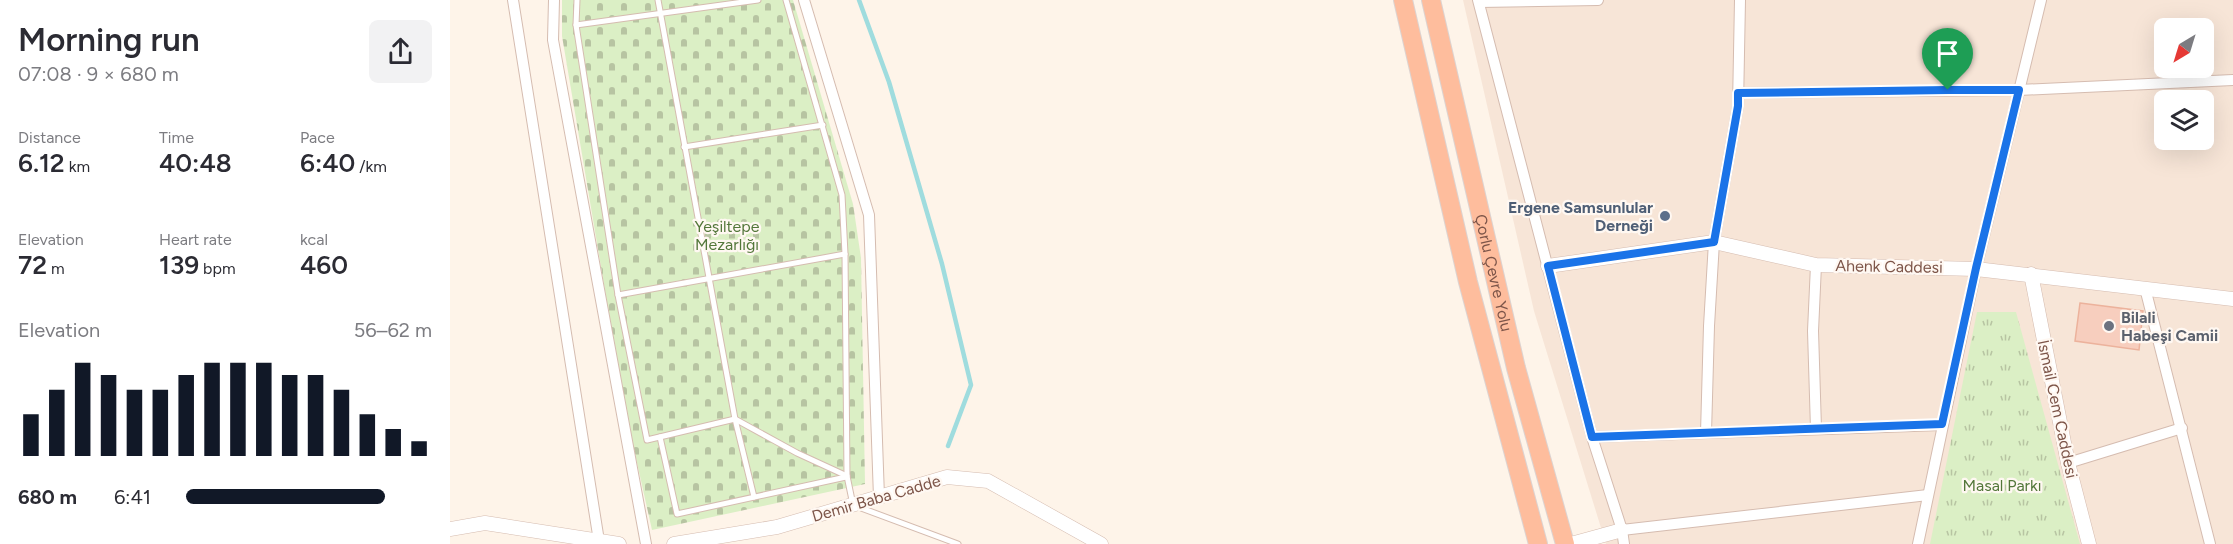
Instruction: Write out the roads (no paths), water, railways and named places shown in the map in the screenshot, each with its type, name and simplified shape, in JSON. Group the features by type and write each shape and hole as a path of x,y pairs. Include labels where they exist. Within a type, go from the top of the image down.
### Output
{"highway":[{"name":"Çorlu Çevre Yolu","path":"1403,0 1468,282 1536,537"},
{"name":"Çorlu Çevre Yolu","path":"1431,0 1508,335 1565,544"}],"street":[{"path":"513,0 599,541"},
{"path":"554,0 553,40 646,544"},
{"path":"804,0 869,215 879,497"},
{"path":"1598,0 1479,1 1592,437 1623,537"},
{"path":"1706,433 1714,242 1738,106 1740,0"},
{"path":"1918,544 1976,268 2041,0"},
{"path":"1738,93 2019,90 2233,80"},
{"name":"Ahenk Caddesi","path":"1548,266 1714,242 1816,265 1976,268 2233,299"},
{"path":"1816,265 1813,331 1816,429"},
{"name":"İsmail Cem Caddesi","path":"2031,274 2068,463 2089,544"},
{"path":"2145,288 2210,544"},
{"path":"1592,437 1942,424"},
{"path":"2068,463 2182,428"},
{"name":"Demir Baba Cadde","path":"674,544 777,527 947,477 988,481 1101,544"},
{"path":"1571,544 1928,495"},
{"path":"450,529 485,523 619,544"}],"lane":[{"path":"577,0 576,25 618,295 647,440 735,419 797,453 847,476"},
{"path":"658,0 735,419 754,497"},
{"path":"576,25 758,0"},
{"path":"786,0 842,195 845,254 847,476 853,505 958,544"},
{"path":"684,147 823,125"},
{"path":"618,295 845,254"},
{"path":"660,437 677,514 847,476"}],"waterway":[{"path":"859,0 889,82 942,264 971,385 948,446"}],"place":[{"name":"Ergene Samsunlular Derneği","path":"1665,216"},
{"name":"Bilali Habeşi Camii","path":"2109,326"}],"park label":[{"name":"Yeşiltepe Mezarlığı","path":"727,235"},
{"name":"Masal Parkı","path":"2002,485"}]}
